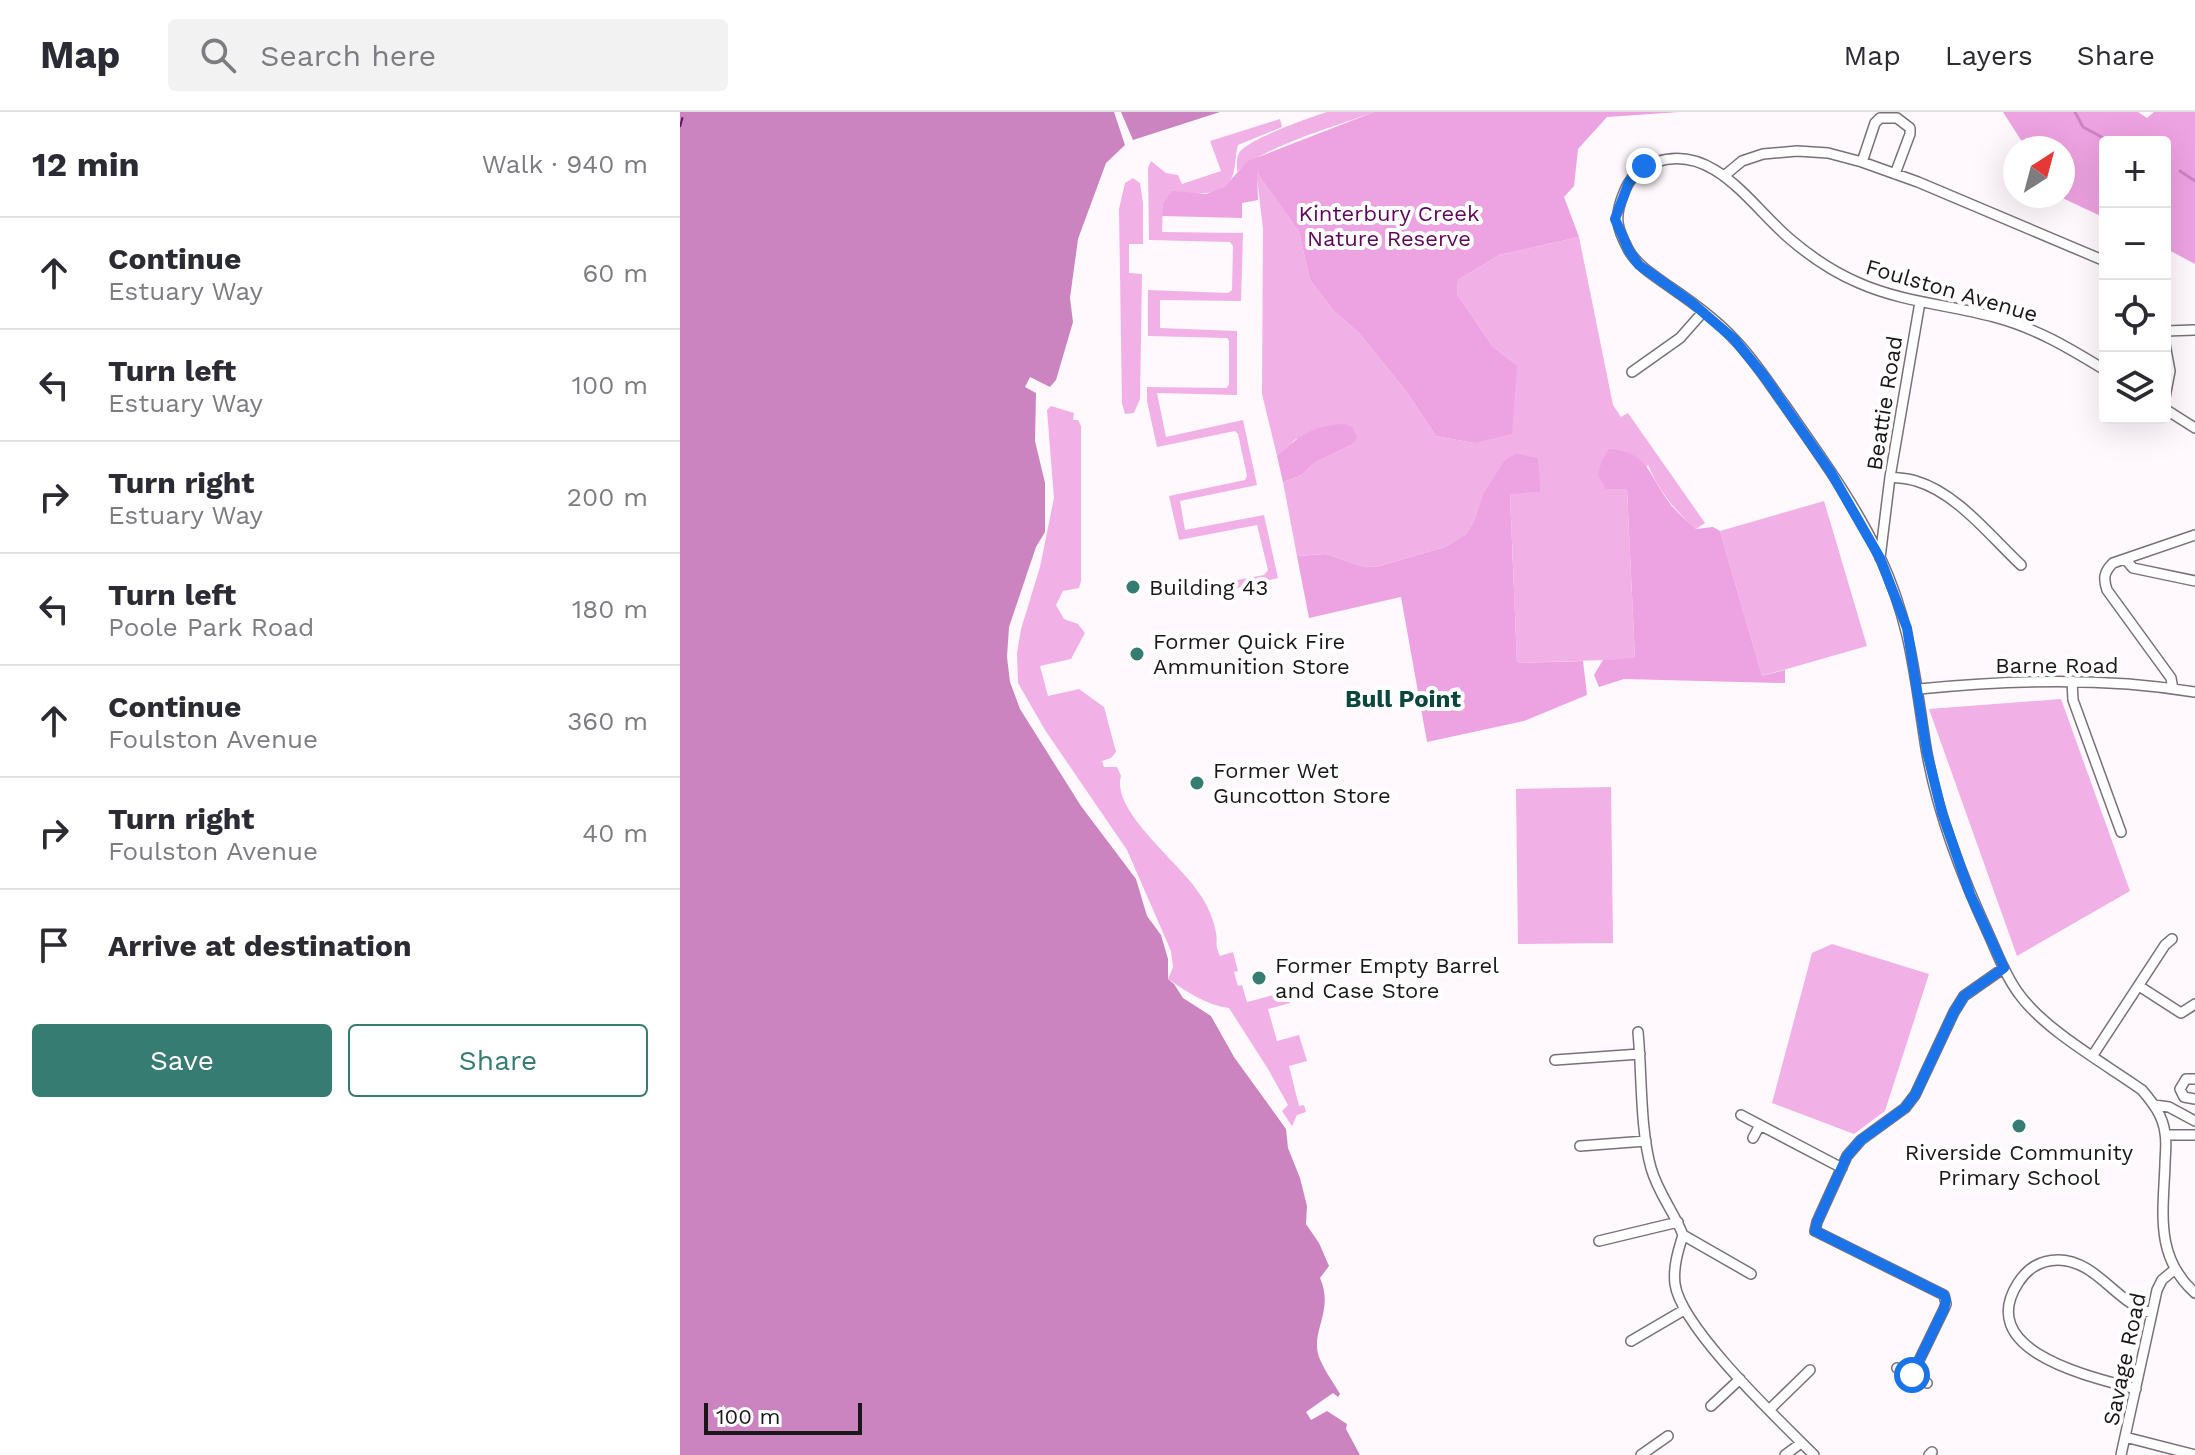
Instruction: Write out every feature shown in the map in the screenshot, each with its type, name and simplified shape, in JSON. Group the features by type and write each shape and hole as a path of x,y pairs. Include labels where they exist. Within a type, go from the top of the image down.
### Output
{"street":[{"path":"1862,162 1875,123 1880,118 1897,118 1910,128 1910,134 1895,174"},
{"path":"1724,176 1742,161 1763,154 1797,151 1828,153 1895,174 2099,259"},
{"name":"Foulston Avenue","path":"2099,366 2061,343 2026,327 1865,286 1818,261 1790,239 1724,176 1701,161 1669,158 1644,166 1629,182 1615,219 1639,265 1734,339 1830,471 1880,558 1907,628 1927,752 1942,813 1970,894 2019,994 2045,1021 2142,1090 2154,1105"},
{"name":"Beattie Road","path":"1880,558 1890,477 1920,302"},
{"path":"1632,372 1680,338 1703,312"},
{"path":"2171,331 2195,330"},
{"path":"2171,413 2195,428"},
{"path":"1890,477 1916,481 1940,493 1965,512 2021,565"},
{"path":"2173,689 2171,678 2107,590 2103,579 2113,563 2195,535"},
{"path":"2126,560 2133,568 2195,581"},
{"path":"2072,681 2073,700 2121,832"},
{"name":"Barne Road","path":"1919,689 2072,681 2115,682 2195,692"},
{"path":"2093,1055 2165,945 2172,939"},
{"path":"1912,1375 1946,1300 1936,1290 1815,1231 1822,1207 1861,1140 1905,1108 1915,1095 1964,996 2004,968"},
{"path":"2139,986 2181,1013 2195,1004"},
{"path":"1638,1032 1646,1141 1655,1182 1683,1235 1674,1282 1684,1310 1740,1379 1814,1455"},
{"path":"1555,1060 1640,1054"},
{"path":"2194,1102 2184,1097 2180,1089 2186,1079 2195,1079"},
{"path":"2195,1121 2169,1107 2154,1105 2166,1135 2163,1223 2168,1259 2195,1293"},
{"path":"1741,1115 1842,1168"},
{"path":"1753,1138 1760,1125"},
{"path":"2166,1135 2195,1135"},
{"path":"1580,1146 1646,1141"},
{"path":"1599,1241 1678,1222"},
{"path":"1683,1235 1751,1274"},
{"path":"2136,1389 2090,1377 2033,1352 2015,1333 2008,1308 2011,1293 2029,1269 2043,1262 2059,1260 2086,1267 2138,1309 2151,1313"},
{"name":"Savage Road","path":"2121,1455 2151,1313 2162,1280 2174,1270"},
{"path":"1631,1341 1684,1310"},
{"path":"1897,1368 1927,1383"},
{"path":"1770,1409 1810,1370"},
{"path":"1711,1406 1740,1379"},
{"path":"1641,1455 1668,1436"},
{"path":"2125,1437 2195,1455"},
{"path":"1785,1455 1801,1443"}],"shaded area":[{"path":"680,112 1114,112 1125,145 1106,163 1078,239 1070,298 1073,322 1056,380 1050,387 1030,377 1025,387 1036,393 1035,441 1045,483 1045,532 1036,547 1009,627 1007,657 1010,682 1020,709 1081,806 1136,879 1147,916 1161,935 1168,959 1168,979 1183,998 1211,1016 1234,1057 1286,1129 1288,1148 1307,1206 1306,1224 1329,1266 1320,1278 1325,1300 1317,1345 1322,1364 1340,1394 1338,1397 1333,1393 1306,1412 1311,1420 1327,1411 1347,1424 1346,1429 1360,1455 680,1455"},
{"path":"1121,112 1220,112 1133,140"},
{"path":"1327,112 1374,112 1283,145 1237,172 1238,155 1253,142"},
{"path":"1280,119 1282,127 1238,145 1232,177 1221,189 1205,193 1172,192 1163,203 1162,232 1243,233 1241,301 1160,300 1160,328 1237,331 1237,395 1157,393 1166,437 1243,420 1257,485 1180,501 1185,530 1264,515 1278,578 1192,599 1190,589 1264,575 1268,570 1257,525 1179,540 1169,496 1245,480 1247,476 1235,431 1157,447 1147,387 1226,388 1229,385 1229,341 1227,338 1148,336 1148,290 1228,293 1232,290 1233,246 1230,242 1149,240 1148,168 1151,161 1166,173 1178,175 1182,184 1221,171 1210,141"},
{"path":"1256,170 1299,232 1310,280 1406,391 1436,436 1474,443 1517,365 1493,347 1457,294 1458,280 1499,255 1579,237 1613,405 1621,417 1628,413 1705,523 1696,529 1681,515 1662,492 1648,465 1627,489 1635,659 1517,663 1510,493 1541,492 1537,458 1518,453 1482,496 1466,534 1445,547 1376,567 1361,566 1326,554 1297,556 1283,482 1302,475 1314,463 1351,445 1296,439 1277,456 1262,394 1263,229"},
{"path":"1133,178 1140,183 1143,203 1143,244 1129,244 1129,273 1142,274 1140,399 1134,413 1125,414 1122,403 1119,209 1125,183"},
{"path":"1051,406 1074,413 1073,420 1078,420 1081,426 1081,581 1079,588 1063,591 1056,605 1064,619 1078,624 1085,633 1071,659 1040,666 1048,696 1079,689 1104,707 1116,752 1102,761 1104,767 1117,767 1126,805 1202,897 1214,923 1220,956 1233,952 1238,971 1234,972 1247,1002 1286,992 1290,1003 1268,1009 1277,1041 1299,1035 1307,1061 1289,1066 1299,1106 1304,1105 1306,1112 1297,1115 1292,1126 1282,1111 1288,1105 1229,1008 1204,1001 1168,979 1173,967 1171,951 1127,850 1045,730 1018,683 1017,653 1021,629 1040,567 1054,498 1047,410"},
{"path":"1824,501 1867,646 1762,676 1720,531"},
{"path":"2061,699 2130,891 2017,956 1929,709"},
{"path":"1611,787 1613,943 1518,944 1516,789"},
{"path":"1832,944 1929,974 1885,1111 1854,1134 1772,1103 1812,953"}],"green space":[{"name":"Kinterbury Creek Nature Reserve","path":"1374,112 1679,112 1607,117 1578,149 1574,186 1564,197 1579,237 1499,255 1458,280 1457,294 1493,347 1517,365 1512,434 1474,443 1436,436 1406,391 1310,280 1299,232 1257,172 1258,200 1242,203 1242,218 1162,216 1163,203 1172,191 1206,194 1224,187 1248,161"},
{"path":"2003,112 2138,112 2147,118 2154,112 2195,112 2195,264 2171,251 2171,136 2099,136 2099,215 2075,204 2075,136 2018,136"},
{"path":"1344,424 1352,427 1357,438 1351,445 1314,463 1302,475 1283,482 1277,456 1307,433"},
{"path":"1609,449 1640,459 1671,505 1696,529 1713,527 1720,531 1762,676 1785,670 1785,683 1624,679 1599,687 1594,675 1603,660 1635,658 1627,489 1606,489 1598,475"},
{"path":"1518,453 1538,458 1541,492 1510,494 1517,663 1583,661 1587,695 1524,721 1427,742 1401,597 1309,618 1297,556 1326,554 1361,566 1376,567 1445,547 1466,534 1482,496 1505,460"}],"waterway":[{"path":"2075,112 2083,127 2100,136"},
{"path":"2180,171 2195,181"}],"ferry route":[{"path":"680,127 684,112"}],"place":[{"name":"Building 43","path":"1133,587"},
{"name":"Former Quick Fire Ammunition Store","path":"1137,654"},
{"name":"Former Wet Guncotton Store","path":"1197,783"},
{"name":"Former Empty Barrel and Case Store","path":"1259,978"},
{"name":"Riverside Community Primary School","path":"2019,1126"}],"district":[{"name":"Bull Point","path":"1403,699"}],"route":[{"path":"1644,166 1629,182 1615,219 1629,251 1639,265 1691,302 1734,339 1764,376 1830,471 1880,558 1907,628 1927,752 1942,813 1970,894 2004,968 1964,996 1915,1095 1905,1108 1861,1140 1847,1156 1817,1222 1815,1231 1944,1295 1944,1309 1912,1375"}]}
